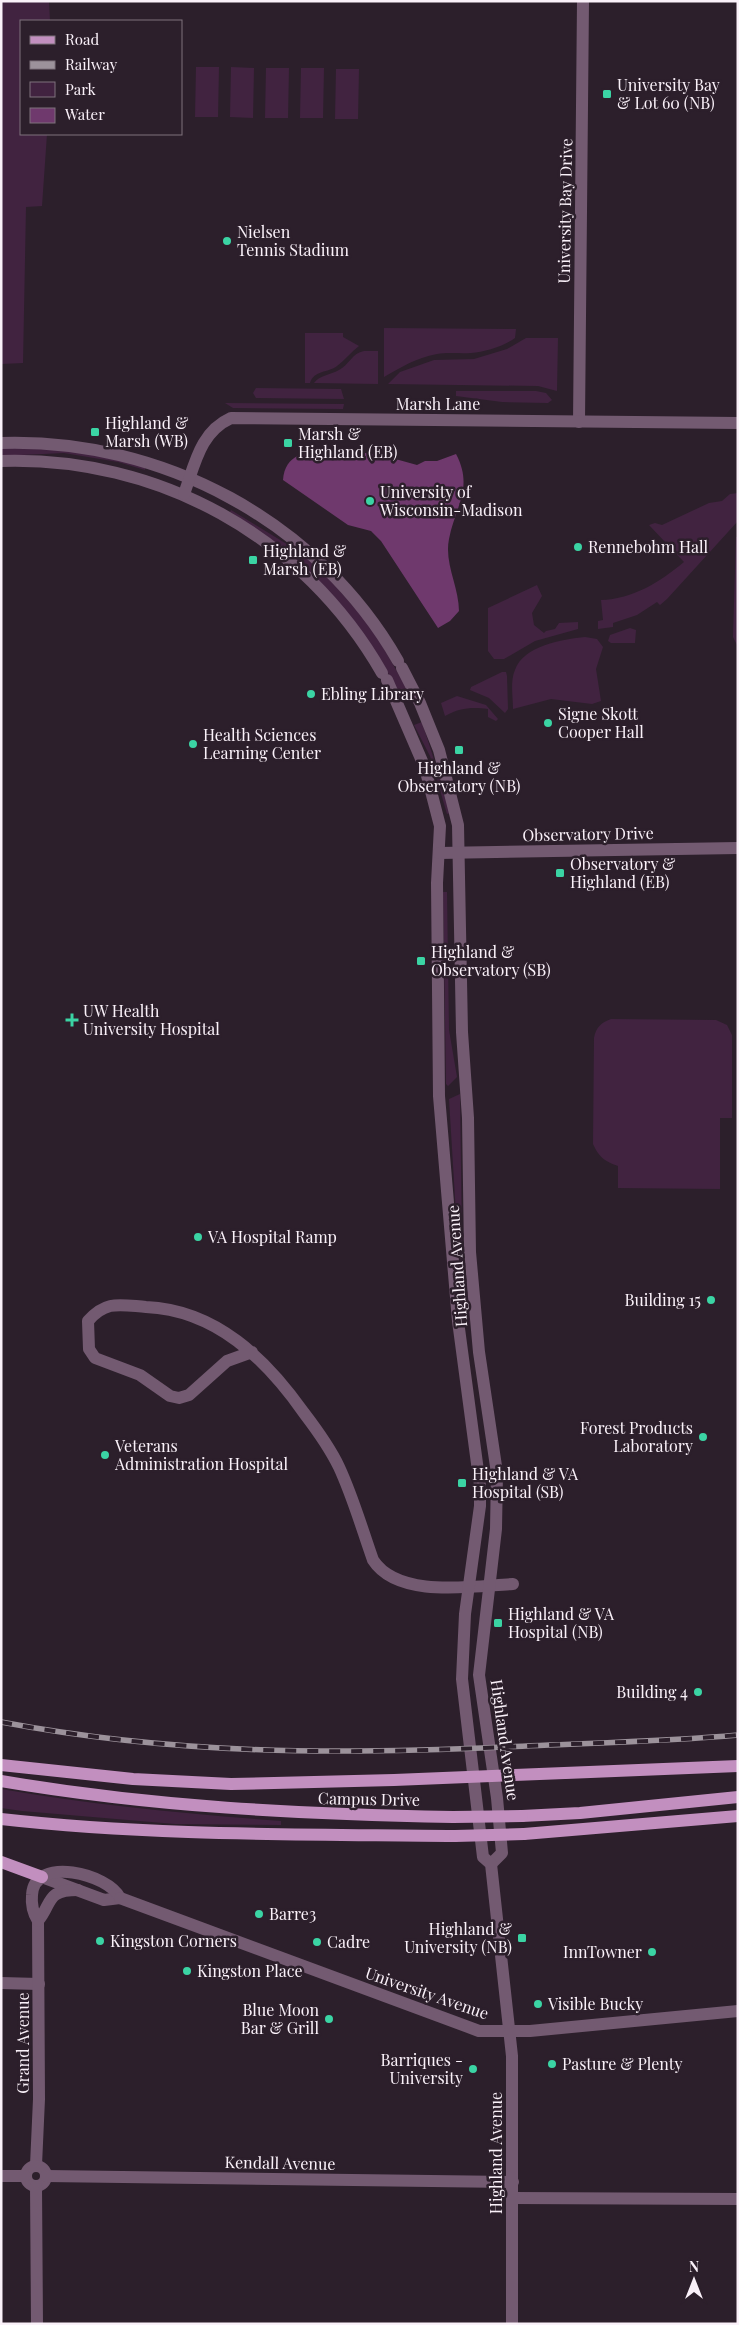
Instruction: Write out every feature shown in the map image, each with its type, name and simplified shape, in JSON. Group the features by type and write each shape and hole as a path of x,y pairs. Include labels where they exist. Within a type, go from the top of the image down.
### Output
{"main road":[{"path":"1,1765 133,1779 231,1784 738,1766"},
{"name":"Campus Drive","path":"1,1781 91,1795 202,1807 314,1814 453,1817 522,1816 738,1797"},
{"path":"1,1819 155,1832 455,1836 524,1834 738,1816"},
{"path":"1,1862 42,1877"}],"street":[{"name":"University Bay Drive","path":"579,422 583,1"},
{"name":"Marsh Lane","path":"184,494 209,432 231,418 738,423"},
{"name":"Highland Avenue","path":"1,443 41,443 81,447 136,458 190,477 274,524 328,569 362,607 400,665 423,710 439,750 458,825 462,1032 468,1118 470,1252 479,1352 497,1473 497,1517 479,1675 494,1775 502,1853 491,1864"},
{"name":"Highland Avenue","path":"1,461 64,462 87,465 147,480 184,494 251,532 306,576 346,620 384,676 402,711 427,775 440,826 439,1096 458,1321 480,1486 480,1506 463,1633 462,1679 483,1857 491,1864 509,2032 513,2116 512,2324"},
{"name":"Observatory Drive","path":"439,853 738,848"},
{"path":"252,1352 227,1361 189,1395 179,1398 170,1396 140,1375 95,1358 89,1349 88,1321 96,1311 105,1306 160,1307 185,1313 225,1331 252,1352 286,1387 320,1434 338,1466 372,1560 377,1568 393,1578 412,1586 513,1584"},
{"path":"42,1877 54,1872 72,1872 110,1886 120,1898"},
{"path":"42,1877 104,1900 120,1898"},
{"name":"Grand Avenue","path":"36,2166 40,1984 38,1921 32,1907 32,1889 42,1877"},
{"path":"38,1921 47,1902 54,1895 78,1890"},
{"name":"University Avenue","path":"120,1898 478,2031 509,2032 738,2011"},
{"path":"1,1983 40,1984"},
{"path":"36,2166 42,2168 46,2176 42,2184 36,2186 28,2182 26,2176 28,2170 36,2166"},
{"path":"1,2176 26,2176"},
{"name":"Kendall Avenue","path":"46,2176 513,2182"},
{"path":"36,2186 37,2324"},
{"path":"512,2198 738,2199"}],"green space":[{"path":"1,1 49,1 50,20 20,20 20,135 47,135 42,206 26,207 23,363 1,364"},
{"path":"196,67 219,67 218,117 195,117"},
{"path":"231,67 254,68 253,118 230,117"},
{"path":"266,68 289,68 288,118 265,118"},
{"path":"301,68 324,68 323,118 300,118"},
{"path":"336,69 359,69 358,119 335,119"},
{"path":"384,328 516,329 515,338 494,348 476,352 441,353 429,356 409,363 384,377"},
{"path":"305,333 343,333 343,337 359,346 337,366 318,374 310,383 305,383"},
{"path":"526,338 558,338 557,391 538,386 388,384 400,372 434,360 474,359 507,349"},
{"path":"364,351 378,351 378,384 314,383 322,377 336,372 356,354"},
{"path":"256,388 341,389 344,399 256,398 253,393"},
{"path":"456,391 536,391 546,393 552,400 548,403 502,402 456,396"},
{"path":"225,403 344,404 343,409 233,408"},
{"path":"1,447 64,449 145,466 145,470 118,462 64,453 1,456"},
{"path":"738,493 738,521 667,599 660,605 657,602 637,615 613,623 613,627 598,629 598,621 603,620 601,600 613,599 646,588 656,583 684,562 649,525 655,523 662,525 709,503 722,501 730,494"},
{"path":"231,510 303,554 324,573 361,615 379,640 410,694 402,698 368,642 350,616 330,593 284,550 230,512"},
{"path":"736,537 738,537 738,647 733,637"},
{"path":"537,585 542,596 532,613 534,625 544,633 555,629 559,623 578,622 578,629 535,641 504,659 494,659 488,651 488,608"},
{"path":"630,628 636,630 635,643 611,643 608,641 610,635"},
{"path":"585,637 597,639 603,647 596,669 601,701 592,704 551,699 513,709 512,689 515,670 519,662 526,655 545,645"},
{"path":"502,672 506,672 507,676 508,709 505,713 489,698 470,690 471,687"},
{"path":"457,696 486,705 498,719 496,721 488,717 488,709 482,708 461,710 445,716 441,703"},
{"path":"422,722 451,813 447,814 430,756 414,725"},
{"path":"443,892 447,892 449,1030 457,1077 448,1086 446,1084"},
{"path":"611,1019 716,1020 727,1025 732,1035 732,1118 720,1118 720,1189 618,1188 618,1166 602,1158 593,1144 594,1038 600,1026"},
{"path":"460,1094 462,1238 470,1324 467,1324 457,1231 449,1099"},
{"path":"1,1789 141,1808 281,1821 281,1825 175,1824 22,1811 1,1808"}],"water":[{"path":"327,448 381,455 417,465 425,461 437,461 456,454 461,466 463,487 449,539 448,557 457,593 459,611 450,621 438,628 381,541 371,531 348,525 283,480 285,471 292,460 304,453"}],"railway":[{"path":"1,1722 127,1741 252,1750 440,1750 650,1741 738,1735"}],"place":[{"name":"University Bay & Lot 60 (NB)","path":"607,94"},
{"name":"Nielsen Tennis Stadium","path":"227,241"},
{"name":"Highland & Marsh (WB)","path":"95,432"},
{"name":"Marsh & Highland (EB)","path":"288,443"},
{"name":"University of Wisconsin-Madison","path":"370,501"},
{"name":"Rennebohm Hall","path":"578,547"},
{"name":"Highland & Marsh (EB)","path":"253,560"},
{"name":"Ebling Library","path":"311,694"},
{"name":"Signe Skott Cooper Hall","path":"548,723"},
{"name":"Health Sciences Learning Center","path":"193,744"},
{"name":"Highland & Observatory (NB)","path":"459,750"},
{"name":"Observatory & Highland (EB)","path":"560,873"},
{"name":"Highland & Observatory (SB)","path":"421,961"},
{"name":"UW Health University Hospital","path":"72,1020"},
{"name":"VA Hospital Ramp","path":"198,1237"},
{"name":"Building 15","path":"711,1300"},
{"name":"Forest Products Laboratory","path":"703,1437"},
{"name":"Veterans Administration Hospital","path":"105,1455"},
{"name":"Highland & VA Hospital (SB)","path":"462,1483"},
{"name":"Highland & VA Hospital (NB)","path":"498,1623"},
{"name":"Building 4","path":"698,1692"},
{"name":"Barre3","path":"259,1914"},
{"name":"Highland & University (NB)","path":"522,1938"},
{"name":"Kingston Corners","path":"100,1941"},
{"name":"Cadre","path":"317,1942"},
{"name":"InnTowner","path":"652,1952"},
{"name":"Kingston Place","path":"187,1971"},
{"name":"Visible Bucky","path":"538,2004"},
{"name":"Blue Moon Bar & Grill","path":"329,2019"},
{"name":"Pasture & Plenty","path":"552,2064"},
{"name":"Barriques - University","path":"473,2069"}]}
